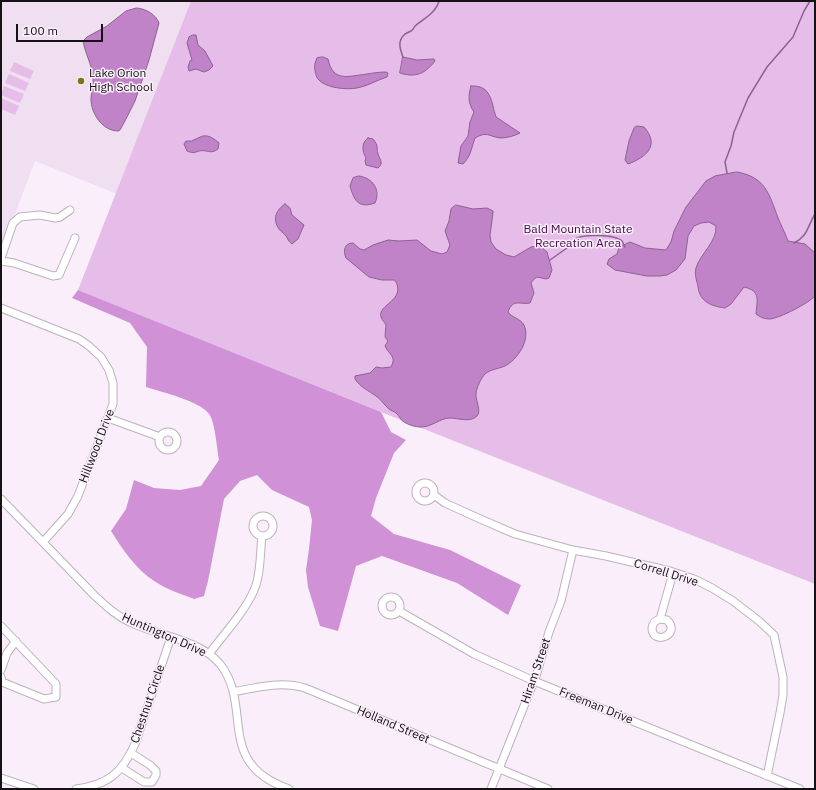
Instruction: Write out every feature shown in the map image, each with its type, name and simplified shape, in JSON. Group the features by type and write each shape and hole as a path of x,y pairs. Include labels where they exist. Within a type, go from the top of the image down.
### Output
{"street":[{"path":"1,258 14,223 20,217 40,215 55,218 60,217 70,210"},
{"path":"1,261 14,263 53,276 59,275 75,238"},
{"name":"Hillwood Drive","path":"1,308 79,339 101,357 109,370 113,383 113,404 78,496 68,514 43,542"},
{"path":"108,418 160,437"},
{"name":"Correll Drive","path":"434,495 445,503 515,534 573,550 628,561 694,579 712,588 750,614 774,635 783,677 783,695 775,744 767,776"},
{"name":"Huntington Drive","path":"1,498 110,610 131,623 201,648 220,664 233,692 241,746 248,761 270,780 287,789"},
{"path":"209,654 253,594 259,576 262,536"},
{"name":"Hiram Street","path":"491,789 534,681 549,632 561,601 573,550"},
{"path":"660,618 673,573"},
{"name":"Freeman Drive","path":"399,611 474,654 534,681 800,789"},
{"path":"1,626 56,684 56,697 44,699 2,682 1,677"},
{"name":"Chestnut Circle","path":"76,789 100,783 122,768 131,753 171,637"},
{"path":"1,670 7,653 16,641"},
{"name":"Holland Street","path":"233,692 276,684 295,685 305,688 548,789"},
{"path":"122,768 144,782 152,782 156,775 156,770 131,753"},
{"path":"1,778 34,789"}],"shaded area":[{"name":"Lake Orion High School","path":"1,1 191,1 117,194 35,161 1,251"},
{"path":"137,8 151,13 156,17 159,23 149,60 135,101 120,130 118,131 107,128 103,125 93,110 91,99 93,82 92,72 83,41 87,37 107,26 126,11"},
{"path":"196,35 198,45 205,51 213,66 204,72 196,69 189,71 188,67 190,61 192,60 187,43 189,37"},
{"path":"323,57 328,59 330,67 338,75 348,76 386,72 388,73 387,77 357,88 347,89 331,86 321,82 316,76 315,64 317,58"},
{"path":"403,57 417,60 434,59 435,61 423,72 410,75 400,73"},
{"path":"471,86 478,86 487,91 496,117 520,133 505,138 485,134 475,138 469,155 463,164 458,163 461,146 468,136 470,122 474,112 469,100"},
{"path":"637,126 644,127 649,133 651,145 646,154 628,164 625,160 629,141 634,128"},
{"path":"203,136 210,137 219,143 218,149 211,152 187,151 184,144 186,141 191,141"},
{"path":"368,138 373,139 377,145 381,163 378,168 366,165 363,147 364,142"},
{"path":"737,172 754,178 765,188 772,201 788,241 805,244 815,253 815,296 812,299 787,313 770,319 762,318 756,314 756,294 744,287 731,304 725,308 715,306 704,300 699,292 695,273 698,263 716,232 716,226 709,222 694,226 688,236 685,259 676,270 667,275 647,276 615,270 607,264 609,259 617,254 619,247 630,242 645,248 666,250 686,207 706,181 715,176"},
{"path":"359,176 368,179 374,185 377,194 375,203 364,205 355,199 350,186 353,178"},
{"path":"285,204 290,208 292,215 304,225 298,239 292,244 279,229 275,218 279,209"},
{"path":"456,205 473,209 487,208 493,211 490,235 491,242 496,249 506,255 514,257 531,247 540,246 547,252 552,270 549,278 546,279 537,277 531,283 534,293 530,303 517,303 512,305 510,308 508,312 524,325 526,337 522,349 510,363 490,371 482,378 476,393 479,408 477,416 467,420 446,418 429,426 417,427 403,421 378,397 362,387 355,379 355,376 370,373 376,367 391,367 393,363 393,358 385,346 388,341 385,337 386,325 381,317 381,313 383,309 395,298 398,287 395,280 382,280 369,277 346,258 345,248 350,243 353,243 360,249 364,250 388,240 417,240 431,251 442,254 447,252 450,245 445,231 449,221 451,209"},
{"path":"78,290 381,412 391,432 406,440 394,453 376,498 371,516 394,534 450,550 521,585 508,615 457,583 382,556 356,566 338,631 320,626 308,587 306,570 312,520 309,507 272,490 257,475 240,481 224,499 204,596 194,599 163,586 147,576 130,558 111,531 126,509 134,480 154,488 180,490 201,486 219,460 213,423 209,414 197,405 146,387 147,347 130,323 72,298"}],"green space":[{"name":"Bald Mountain State Recreation Area","path":"191,1 815,1 815,584 78,290"},
{"path":"14,62 34,71 30,79 10,71"},
{"path":"9,74 29,83 25,91 5,83"},
{"path":"4,86 24,94 20,103 1,95"},
{"path":"1,98 19,106 15,115 1,109"}],"waterway":[{"path":"403,57 400,45 402,37 429,15 435,9 439,1"},
{"path":"727,173 725,162 734,132 748,98 767,67 793,37 810,1"},
{"path":"794,243 805,234 815,214"},
{"path":"550,260 574,243 575,239 584,236 613,237 622,241 625,247"}],"place":[{"name":"Lake Orion High School","path":"81,81"}]}
